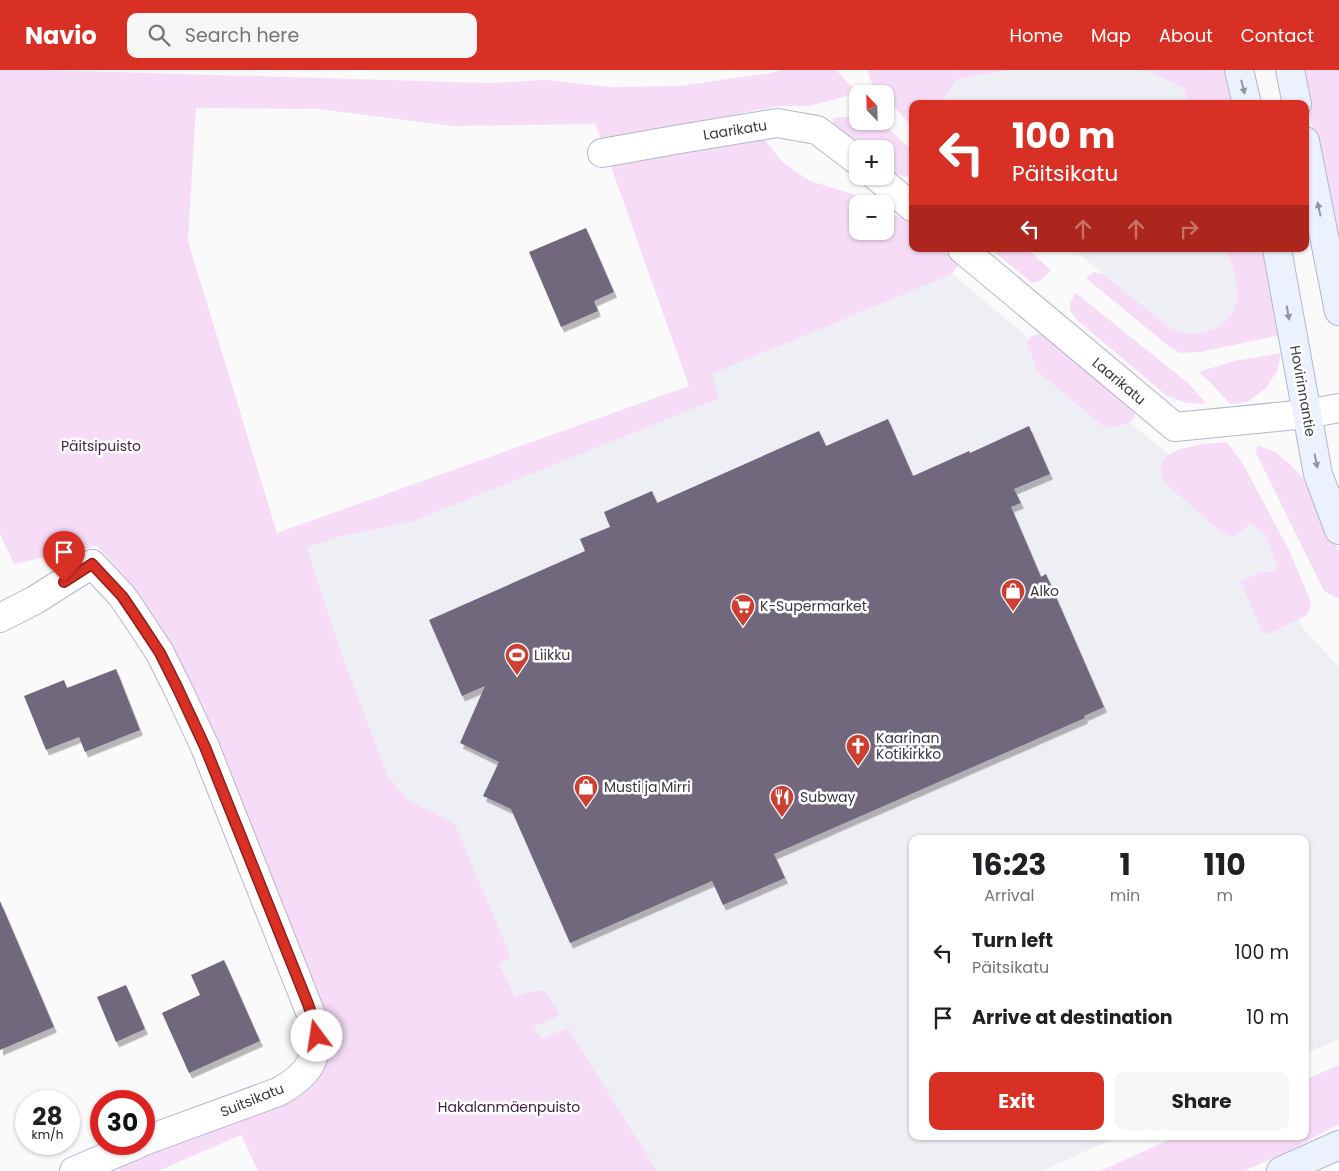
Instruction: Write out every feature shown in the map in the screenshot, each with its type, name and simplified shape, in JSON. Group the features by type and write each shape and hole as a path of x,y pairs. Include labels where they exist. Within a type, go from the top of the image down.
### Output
{"street":[{"path":"1239,70 1246,100"},
{"path":"1290,70 1296,100"},
{"name":"Laarikatu","path":"602,153 777,123 817,130 849,154"},
{"path":"1309,161 1339,311"},
{"path":"886,185 909,204"},
{"name":"Laarikatu","path":"966,252 1174,427 1307,414 1339,408"},
{"name":"Hovirinnantie","path":"1277,252 1318,474 1339,530"},
{"name":"Suitsikatu","path":"0,618 35,600 92,564 122,596 160,653 205,747 314,1022 317,1036 314,1055 308,1070 294,1083 278,1092 155,1138"},
{"path":"1281,1171 1339,1145"},
{"path":"74,1171 112,1155"}],"shaded area":[{"path":"1009,70 1145,70 1184,88 1187,100 909,100 909,103 894,97 894,93"},
{"path":"810,181 853,195 849,195 849,240 894,240 894,237 909,247 909,252 926,252 1265,535 1303,628 1339,667 1339,1039 1309,1052 1309,835 909,835 909,1140 1111,1140 1042,1171 623,1171 532,1027 372,837 277,533 689,386 632,226"},
{"path":"1077,252 1228,252 1247,323 1179,337"}],"green space":[{"path":"0,70 489,83 546,80 609,87 680,86 781,70 836,70 850,85 849,96 809,106 778,106 630,135 603,144 595,124 452,126 319,109 196,108 188,241 277,533 689,386 609,161 760,133 782,162 810,181 854,195 849,195 849,240 894,240 894,214 909,222 909,252 945,252 959,264 952,274 712,374 719,398 414,521 337,537 307,548 342,655 388,777 408,800 455,824 511,957 499,964 515,996 532,991 545,991 560,1015 533,1028 542,1039 568,1028 657,1171 258,1171 241,1135 158,1171 120,1171 118,1166 142,1155 155,1155 155,1149 319,1075 141,601 126,578 97,546 14,564 0,534"},
{"path":"868,70 1009,70 956,80 943,100 909,100 909,123 894,107 894,85 873,85"},
{"path":"1145,70 1228,70 1236,100 1187,100 1184,88"},
{"path":"1300,70 1339,70 1339,248 1309,111 1309,100 1307,100"},
{"path":"849,117 849,130 890,130 909,148 909,177 901,176 894,171 894,140 852,140 833,125 833,118"},
{"path":"995,252 1030,252 1051,270 1040,281 1032,283"},
{"path":"1228,252 1266,252 1280,335 1201,352 1180,353 1172,349 1086,278 1094,272 1103,274 1170,328 1193,334 1215,328 1227,320 1237,302 1236,282"},
{"path":"1076,293 1188,383 1206,403 1186,403 1167,396 1077,320 1070,310 1070,302"},
{"path":"1038,334 1047,335 1133,406 1134,419 1124,425 1105,428 1037,371 1027,343 1031,336"},
{"path":"1281,353 1277,371 1266,388 1247,402 1230,404 1199,372 1234,361"},
{"path":"1227,442 1243,464 1289,550 1311,606 1307,615 1268,634 1262,631 1240,581 1260,572 1270,572 1278,568 1265,535 1250,523 1234,537 1222,532 1167,484 1162,476 1161,466 1165,458 1173,452 1196,445"},
{"path":"1257,445 1275,452 1291,465 1305,481 1319,505 1339,551 1339,598 1324,591 1256,453"},
{"path":"1339,1065 1339,1124 1285,1153 1244,1171 1100,1171 1169,1140 1309,1140 1309,1078"}],"building":[{"path":"586,228 614,292 594,301 598,311 561,327 529,252"},
{"path":"888,419 913,476 1029,426 1050,474 1014,489 1021,503 1011,507 1041,577 1046,574 1104,707 1084,716 1085,718 774,854 785,878 723,905 712,881 570,943 511,809 483,796 499,762 460,743 485,686 462,696 429,620 585,551 580,539 610,527 604,512 652,491 657,503 819,431 826,446"},
{"path":"116,669 140,730 85,752 79,737 46,750 24,696 64,680 67,688"},
{"path":"0,901 54,1027 0,1050"},
{"path":"224,960 260,1041 189,1073 162,1013 200,995 191,975"},
{"path":"126,985 145,1029 116,1042 97,997"}],"place":[{"name":"Alko","path":"1013,612"},
{"name":"K-Supermarket","path":"743,627"},
{"name":"Liikku","path":"517,676"},
{"name":"Kaarinan Kotikirkko","path":"858,767"},
{"name":"Musti ja Mirri","path":"586,808"},
{"name":"Subway","path":"782,818"}],"route":[{"path":"64,582 92,564 122,596 160,653 205,747 308,1004 317,1036"}],"park label":[{"name":"Päitsipuisto","path":"101,446"},
{"name":"Hakalanmäenpuisto","path":"509,1107"}]}
